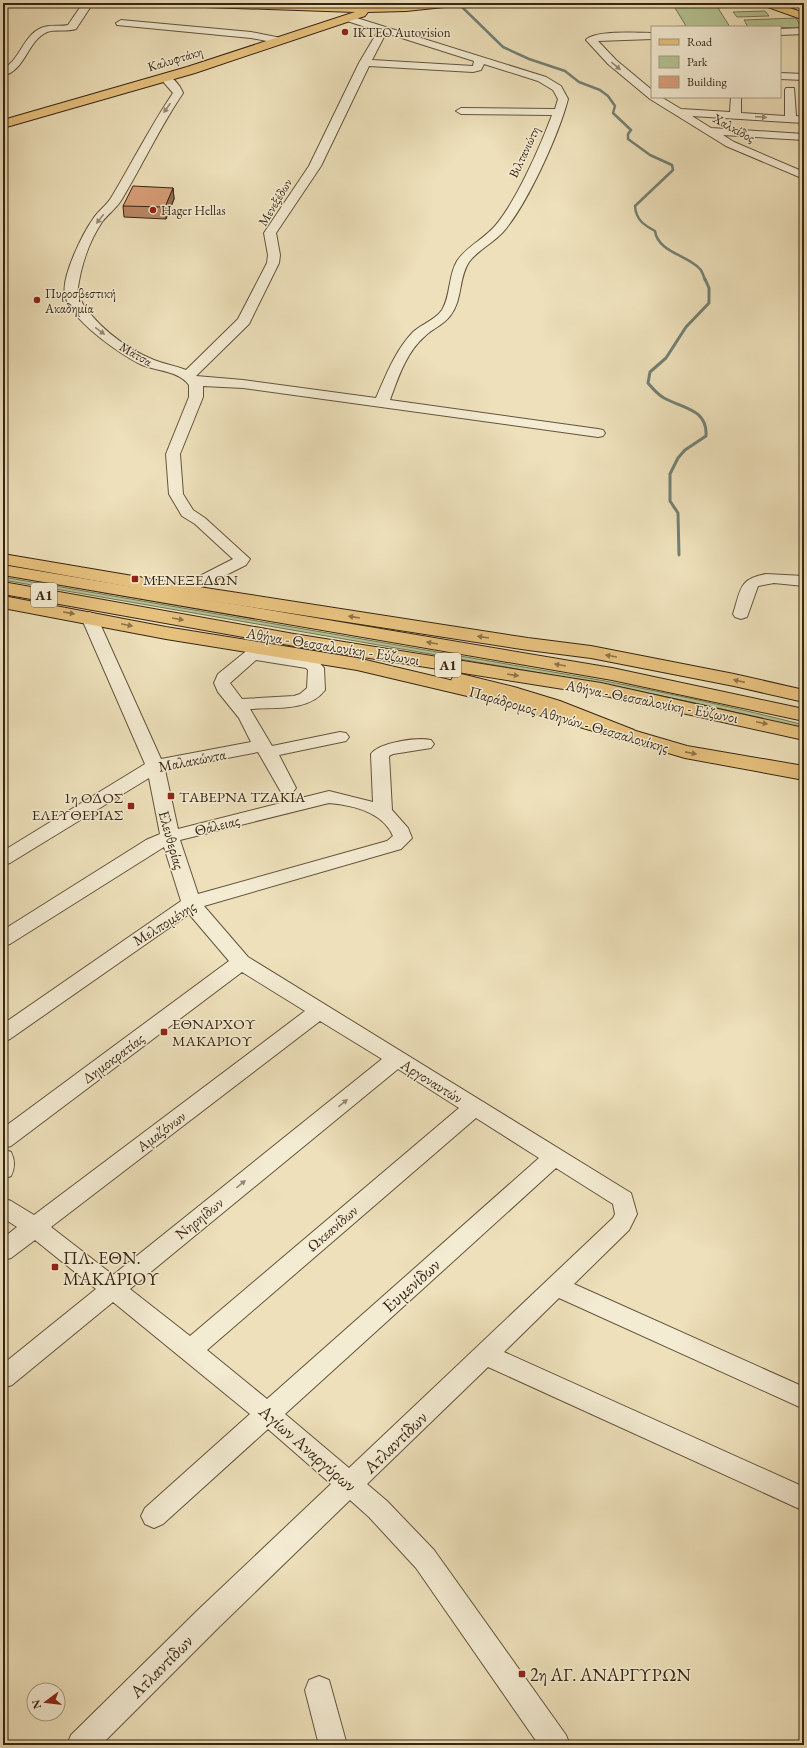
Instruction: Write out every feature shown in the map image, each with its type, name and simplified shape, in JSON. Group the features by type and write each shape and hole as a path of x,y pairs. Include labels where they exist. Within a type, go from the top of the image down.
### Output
{"main road":[{"path":"176,3 295,5 355,13 399,6 454,3"},
{"path":"766,3 804,17"},
{"name":"Καλυφτάκη","path":"3,124 165,78 355,13"},
{"path":"3,559 186,591 512,642 591,652 734,680 804,696"},
{"name":"Αθήνα - Θεσσαλονίκη - Εύζωνοι","path":"3,570 612,674 804,715"},
{"name":"Αθήνα - Θεσσαλονίκη - Εύζωνοι","path":"3,588 294,640 601,689 804,734"},
{"name":"Παράδρομος Αθηνών - Θεσσαλονίκης","path":"3,602 89,617 257,652 357,664 513,701 685,752 804,773"},
{"path":"294,640 355,656 507,691 553,705 627,734"},
{"path":"674,687 704,689 804,707"}],"street":[{"path":"3,73 12,68 22,54 44,31 72,27 88,3"},
{"name":"Βιλτανιώτη","path":"355,13 383,30 542,79 552,84 559,91 563,99 559,112 525,186 505,222 463,262 457,276 449,309 441,319 418,335 401,354 394,368 393,375 381,404"},
{"path":"121,23 251,35 277,40"},
{"name":"Μενεξέδων","path":"192,379 249,314 256,294 273,263 274,255 269,239 270,233 315,166 364,63 383,30"},
{"path":"781,32 804,31"},
{"name":"Χαλκίδος","path":"651,36 593,38 590,40 612,62 651,94"},
{"path":"440,47 460,42"},
{"path":"364,63 474,69 477,68 480,60"},
{"path":"781,76 804,77"},
{"name":"Μάτσα","path":"165,78 175,87 178,93 149,137 112,205 99,218 91,232 82,252 71,294 87,320 110,339 149,363 192,379"},
{"path":"790,90 792,119"},
{"name":"Χαλκίδος","path":"656,98 723,140 804,176"},
{"path":"735,115 736,98"},
{"path":"461,111 559,112"},
{"path":"680,112 804,120"},
{"path":"708,130 804,137"},
{"path":"723,140 804,147"},
{"path":"753,154 762,143"},
{"path":"186,591 194,585 240,562 242,559 200,521 187,513 176,494 173,454 196,396 192,379 243,384 598,433"},
{"path":"741,614 749,586 756,581 770,578 804,581"},
{"name":"Ελευθερίας","path":"89,617 155,766 170,837 191,903 242,962"},
{"path":"237,704 294,701 306,698 316,690 316,668 311,664 257,652 224,678 222,682 224,688 237,704 247,716 287,788"},
{"name":"Μαλακώντα","path":"3,859 155,766 340,737"},
{"path":"383,811 380,754 389,748 425,744"},
{"name":"Θάλειας","path":"3,939 153,844 170,837 330,797 345,798 356,804 383,811"},
{"name":"Μελπομένης","path":"3,1034 191,903 394,845 403,838 401,832 383,811"},
{"name":"Αργοναυτών","path":"242,962 623,1199"},
{"name":"Δημοκρατίας","path":"3,1140 242,962"},
{"name":"Αμαζόνων","path":"3,1251 319,1011"},
{"name":"Νηρηίδων","path":"3,1378 396,1059"},
{"name":"Ωκεανίδων","path":"190,1350 474,1107"},
{"name":"Ευμενίδων","path":"154,1516 554,1157"},
{"path":"3,1158 3,1170"},
{"name":"Ατλαντίδων","path":"81,1745 209,1618 350,1485 484,1354 621,1224 626,1214 623,1199"},
{"name":"Αγίων Αναργύρων","path":"3,1207 34,1227 190,1350 267,1413 378,1509 424,1559 556,1745"},
{"path":"556,1286 804,1398"},
{"path":"484,1354 804,1499"},
{"path":"319,1690 333,1745"}],"green space":[{"path":"672,3 715,3 716,5 716,3 725,3 727,7 718,8 729,26 686,26"},
{"path":"765,11 769,16 737,17 733,12"},
{"path":"796,18 802,28 781,28 781,26 747,26 744,20"},
{"path":"3,577 605,681 680,696 804,725 804,729 700,704 604,684 3,580"}],"building":[{"path":"133,186 173,188 165,207 123,206"}],"waterway":[{"path":"461,6 503,47 529,59 565,71 579,82 600,90 608,96 615,106 613,113 631,130 628,134 628,139 650,155 672,165 673,170 635,206 637,215 641,222 655,231 661,244 667,249 688,260 701,270 705,280"},
{"path":"679,555 678,513 670,501 670,474 678,458 685,450 706,436 706,427 703,420 698,415 686,407 662,396 648,383 650,372 666,358 686,327 709,303 709,288 705,279"}],"place":[{"name":"ΙΚΤΕΟ Autovision","path":"345,32"},
{"name":"Hager Hellas","path":"153,210"},
{"name":"Πυροσβεστική Ακαδημία","path":"37,300"},
{"name":"ΜΕΝΕΞΕΔΩΝ","path":"135,579"},
{"name":"ΤΑΒΕΡΝΑ ΤΖΑΚΙΑ","path":"171,796"},
{"name":"1η ΟΔΟΣ ΕΛΕΥΘΕΡΙΑΣ","path":"131,806"},
{"name":"ΕΘΝΑΡΧΟΥ ΜΑΚΑΡΙΟΥ","path":"164,1032"},
{"name":"ΠΛ. ΕΘΝ. ΜΑΚΑΡΙΟΥ","path":"55,1267"},
{"name":"2η ΑΓ. ΑΝΑΡΓΥΡΩΝ","path":"522,1674"}]}
